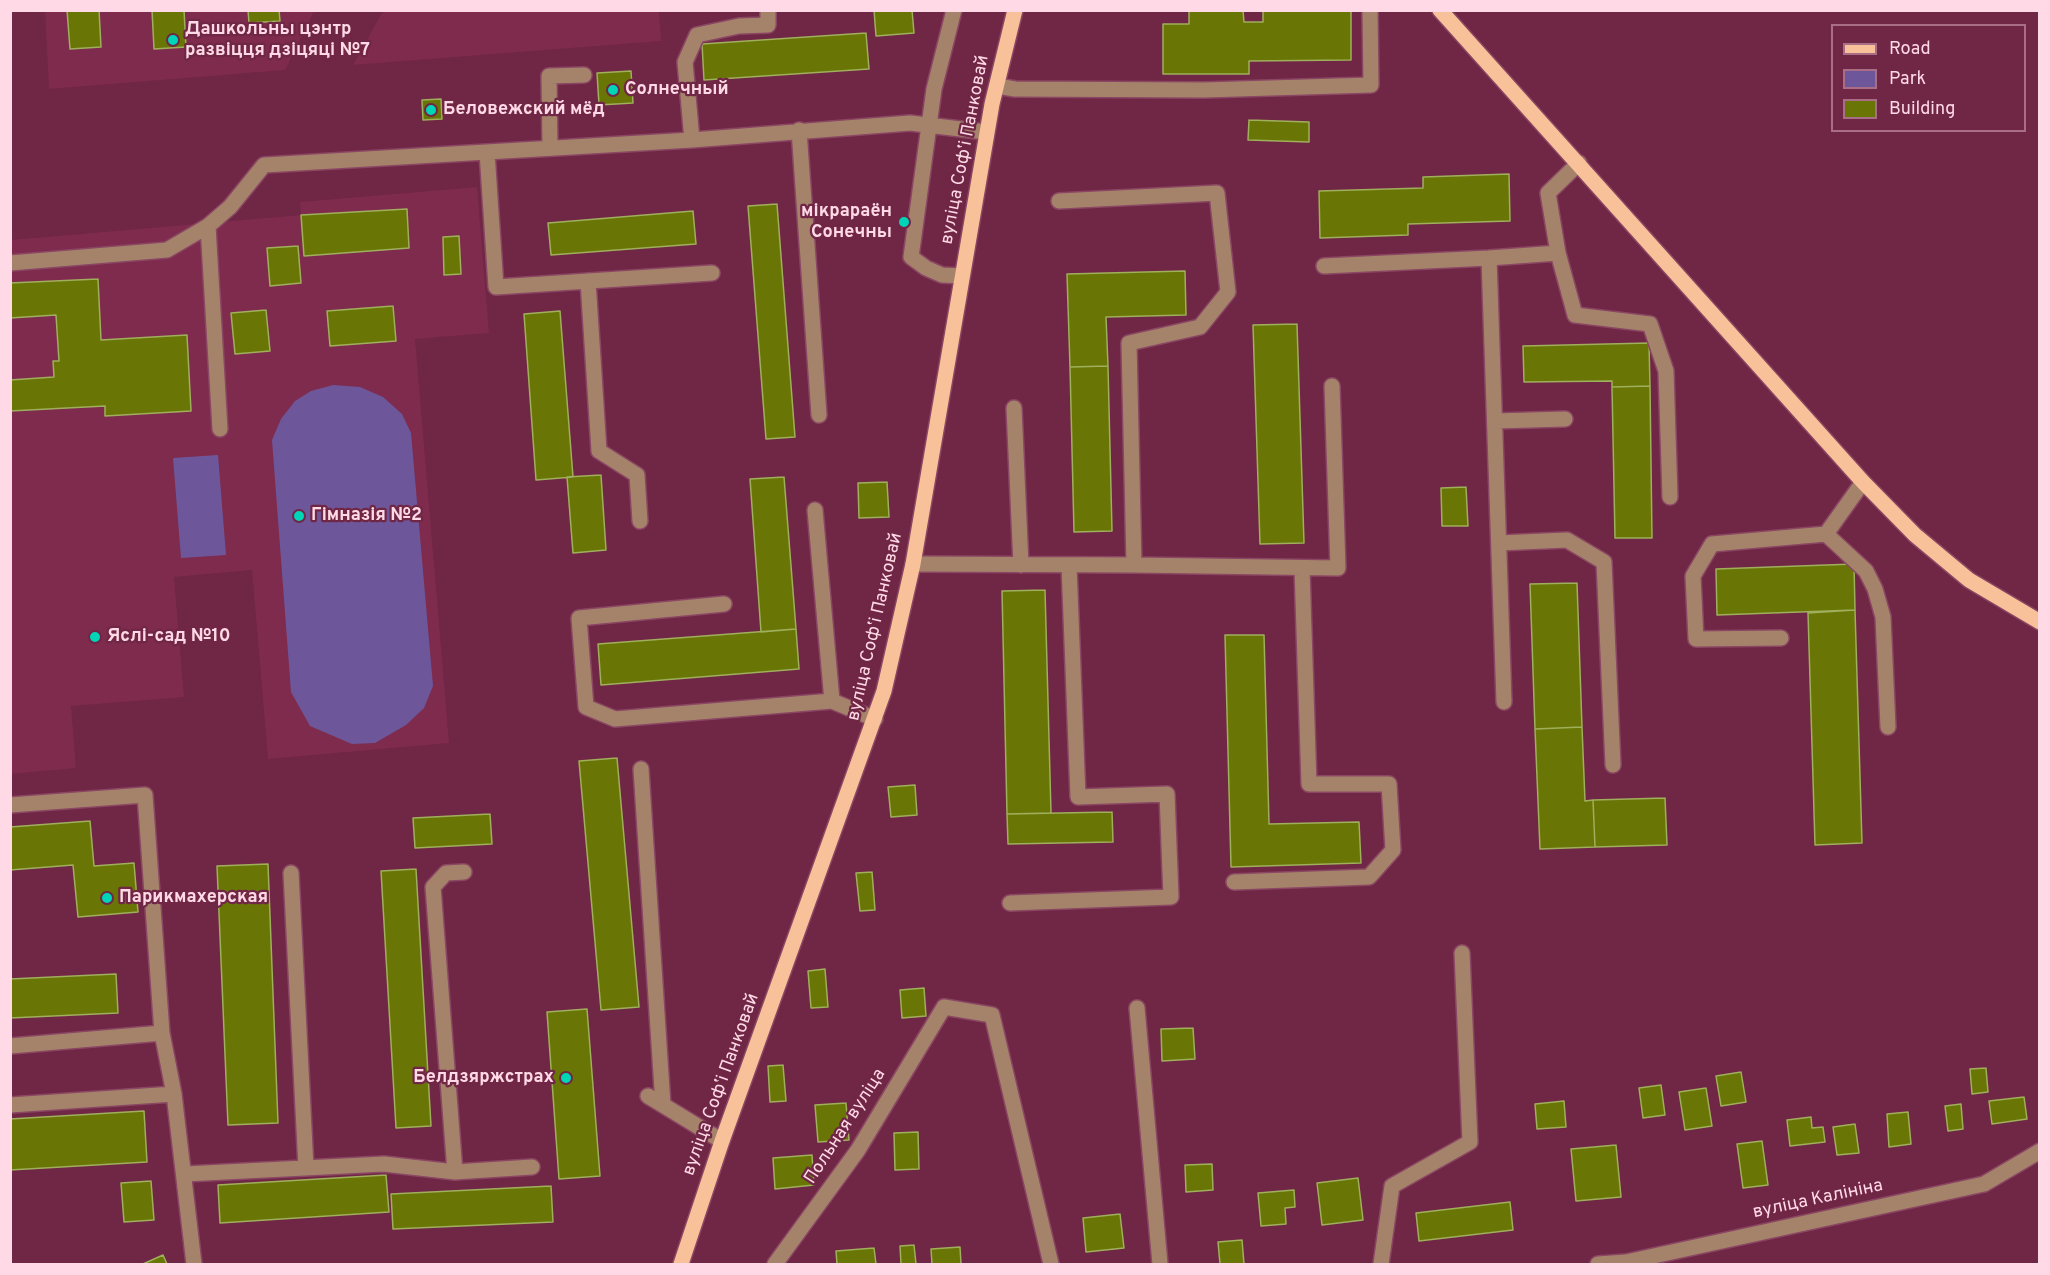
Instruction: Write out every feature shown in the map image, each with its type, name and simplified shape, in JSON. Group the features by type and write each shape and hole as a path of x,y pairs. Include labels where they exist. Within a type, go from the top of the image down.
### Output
{"main road":[{"name":"вуліца Софʼі Панковай","path":"681,1264 722,1141 876,719 913,564 986,132 1015,10"},
{"path":"1440,10 1863,482 1915,535 1969,580 2040,622"}],"street":[{"path":"692,140 685,62 697,35 740,26 768,25 768,10"},
{"path":"954,10 934,89 911,257 926,268 942,275 962,276"},
{"path":"996,86 1015,89 1204,90 1371,85 1370,10"},
{"path":"550,148 549,76 584,75"},
{"path":"10,264 167,250 208,226 230,207 264,165 692,140 799,129 930,123 986,132"},
{"path":"799,129 819,415"},
{"path":"487,152 496,287 712,273"},
{"path":"1579,163 1548,193 1558,253 1575,315 1650,324 1666,371 1670,497"},
{"path":"1059,201 1217,193 1228,292 1200,327 1129,343 1134,565"},
{"path":"208,226 220,429"},
{"path":"1324,267 1558,253"},
{"path":"1489,258 1504,702"},
{"path":"588,281 599,451 637,475 640,521"},
{"path":"913,564 1338,568 1332,386"},
{"path":"1014,408 1020,565"},
{"path":"1496,421 1565,419"},
{"path":"1826,534 1863,482"},
{"path":"815,510 832,701"},
{"path":"1781,638 1696,639 1693,576 1712,544 1826,534 1866,572 1875,589 1883,617 1888,727"},
{"path":"1499,543 1567,540 1604,562 1613,765"},
{"path":"1010,903 1172,897 1167,794 1078,797 1069,565"},
{"path":"1234,882 1369,877 1393,850 1389,784 1309,784 1302,569"},
{"path":"724,604 579,618 586,708 615,719 832,701 876,719"},
{"path":"641,769 663,1105"},
{"path":"10,805 145,795 162,1034 174,1094 194,1264"},
{"path":"455,1172 444,945 433,887 446,873 464,872"},
{"path":"291,873 310,1113 306,1168"},
{"path":"1381,1264 1392,1186 1470,1142 1462,953"},
{"name":"Польная вуліца","path":"775,1264 858,1150 944,1007 992,1015 1051,1264"},
{"path":"1137,1008 1160,1264"},
{"path":"10,1046 162,1034"},
{"path":"10,1105 174,1094"},
{"path":"648,1096 722,1141"},
{"name":"вуліца Калініна","path":"1598,1264 1626,1262 1984,1184 2040,1151"},
{"path":"184,1174 384,1164 455,1172 532,1167"}],"shaded area":[{"name":"Дашкольны цэнтр развіцця дзіцяці №7","path":"45,11 314,11 285,70 49,89"},
{"path":"383,11 659,11 661,41 353,65"},
{"name":"Гімназія №2","path":"477,187 489,333 415,339 449,743 268,759 252,570 174,577 184,697 71,706 76,768 11,774 11,240 301,215 300,202"}],"green space":[{"path":"333,385 360,387 383,397 402,414 411,433 433,686 424,708 406,725 375,743 352,744 310,726 291,692 272,440 281,419 295,401 311,391"},
{"path":"218,455 226,555 181,558 173,458"}],"building":[{"path":"67,10 99,10 101,47 70,49"},
{"path":"152,10 184,10 186,47 154,49"},
{"path":"248,10 279,10 280,21 249,23"},
{"path":"874,10 912,10 914,33 876,36"},
{"path":"1189,10 1243,10 1244,22 1263,22 1263,10 1351,10 1351,60 1249,61 1249,74 1163,74 1163,24 1189,24"},
{"path":"866,33 869,69 704,80 702,44"},
{"path":"631,71 633,103 599,105 597,73"},
{"path":"441,99 442,119 423,120 422,100"},
{"path":"1249,120 1309,122 1309,142 1248,140"},
{"path":"1509,174 1510,221 1408,224 1408,235 1320,238 1319,191 1423,188 1423,177"},
{"path":"777,204 795,437 766,439 748,206"},
{"path":"407,209 409,248 304,256 301,215"},
{"path":"693,211 696,244 551,255 548,223"},
{"path":"459,236 461,274 444,275 443,237"},
{"path":"298,246 301,283 270,286 267,248"},
{"path":"1185,271 1186,315 1106,317 1108,366 1070,367 1067,274"},
{"path":"98,279 101,340 187,335 191,411 105,416 105,406 10,411 10,380 54,377 53,361 59,361 56,315 10,318 10,283"},
{"path":"393,306 396,341 330,346 327,311"},
{"path":"266,310 270,351 235,354 231,313"},
{"path":"560,311 573,477 536,480 524,314"},
{"path":"1297,324 1304,543 1260,544 1253,325"},
{"path":"1649,343 1650,386 1612,387 1612,381 1524,382 1523,346"},
{"path":"1108,366 1112,531 1074,532 1070,367"},
{"path":"1650,386 1652,538 1615,538 1612,387"},
{"path":"601,475 606,550 573,553 567,477"},
{"path":"784,477 796,629 761,632 750,479"},
{"path":"887,482 889,517 859,518 858,483"},
{"path":"1466,487 1468,526 1442,526 1441,488"},
{"path":"1854,564 1855,610 1717,615 1716,569"},
{"path":"1577,583 1582,727 1535,729 1530,584"},
{"path":"1045,590 1051,813 1007,814 1002,591"},
{"path":"1855,610 1862,843 1815,845 1808,613"},
{"path":"796,629 799,669 601,685 598,644"},
{"path":"1225,635 1264,635 1269,824 1359,822 1361,863 1231,867"},
{"path":"1582,727 1585,801 1593,800 1595,847 1540,849 1535,729"},
{"path":"617,758 639,1007 601,1010 579,761"},
{"path":"915,785 917,815 891,817 888,787"},
{"path":"1665,798 1667,845 1595,847 1593,800"},
{"path":"1112,812 1113,842 1008,844 1007,814"},
{"path":"490,814 492,844 415,848 413,818"},
{"path":"90,821 94,866 134,863 138,912 78,917 73,865 10,870 10,827"},
{"path":"268,864 278,1123 228,1125 217,866"},
{"path":"416,869 431,1126 396,1128 381,871"},
{"path":"872,872 875,910 860,911 856,873"},
{"path":"825,969 828,1007 811,1008 808,971"},
{"path":"116,974 118,1013 10,1018 10,979"},
{"path":"924,988 926,1016 902,1018 900,990"},
{"path":"587,1009 600,1176 559,1179 547,1012"},
{"path":"1193,1028 1195,1059 1162,1061 1161,1029"},
{"path":"783,1065 786,1101 770,1102 768,1066"},
{"path":"1986,1068 1988,1092 1972,1094 1970,1069"},
{"path":"1741,1072 1746,1102 1721,1106 1716,1076"},
{"path":"1661,1085 1665,1115 1643,1118 1639,1088"},
{"path":"1706,1088 1712,1126 1685,1130 1679,1092"},
{"path":"2024,1097 2027,1119 1992,1124 1989,1101"},
{"path":"1564,1101 1566,1127 1537,1129 1535,1104"},
{"path":"846,1103 849,1140 818,1142 815,1105"},
{"path":"1961,1104 1963,1129 1948,1131 1945,1106"},
{"path":"144,1111 147,1162 10,1170 10,1119"},
{"path":"1908,1112 1911,1144 1889,1147 1887,1114"},
{"path":"1811,1117 1812,1128 1823,1127 1825,1142 1790,1146 1787,1120"},
{"path":"1855,1124 1859,1153 1837,1155 1833,1127"},
{"path":"918,1132 919,1169 895,1170 894,1133"},
{"path":"1762,1141 1768,1185 1743,1188 1737,1144"},
{"path":"1616,1145 1621,1197 1576,1201 1571,1149"},
{"path":"812,1155 814,1185 775,1189 773,1158"},
{"path":"1212,1164 1213,1190 1186,1192 1185,1165"},
{"path":"386,1175 389,1212 220,1223 218,1185"},
{"path":"1358,1178 1363,1220 1322,1225 1317,1183"},
{"path":"151,1181 154,1220 124,1222 121,1183"},
{"path":"551,1186 553,1222 393,1229 391,1194"},
{"path":"1294,1190 1295,1207 1285,1208 1286,1224 1261,1226 1258,1193"},
{"path":"1510,1202 1513,1230 1419,1241 1416,1213"},
{"path":"1120,1214 1124,1248 1086,1252 1083,1218"},
{"path":"1242,1240 1244,1264 1220,1264 1218,1242"},
{"path":"914,1245 916,1264 901,1264 900,1246"},
{"path":"960,1247 961,1264 932,1264 931,1249"},
{"path":"874,1248 876,1264 837,1264 836,1251"},
{"path":"163,1255 167,1264 143,1264"}],"place":[{"name":"Дашкольны цэнтр развіцця дзіцяці №7","path":"173,40"},
{"name":"Солнечный","path":"613,90"},
{"name":"Беловежский мёд","path":"431,110"},
{"name":"мікрараён Сонечны","path":"904,222"},
{"name":"Гімназія №2","path":"299,516"},
{"name":"Яслі-сад №10","path":"95,637"},
{"name":"Парикмахерская","path":"107,898"},
{"name":"Белдзяржстрах","path":"566,1078"}]}
